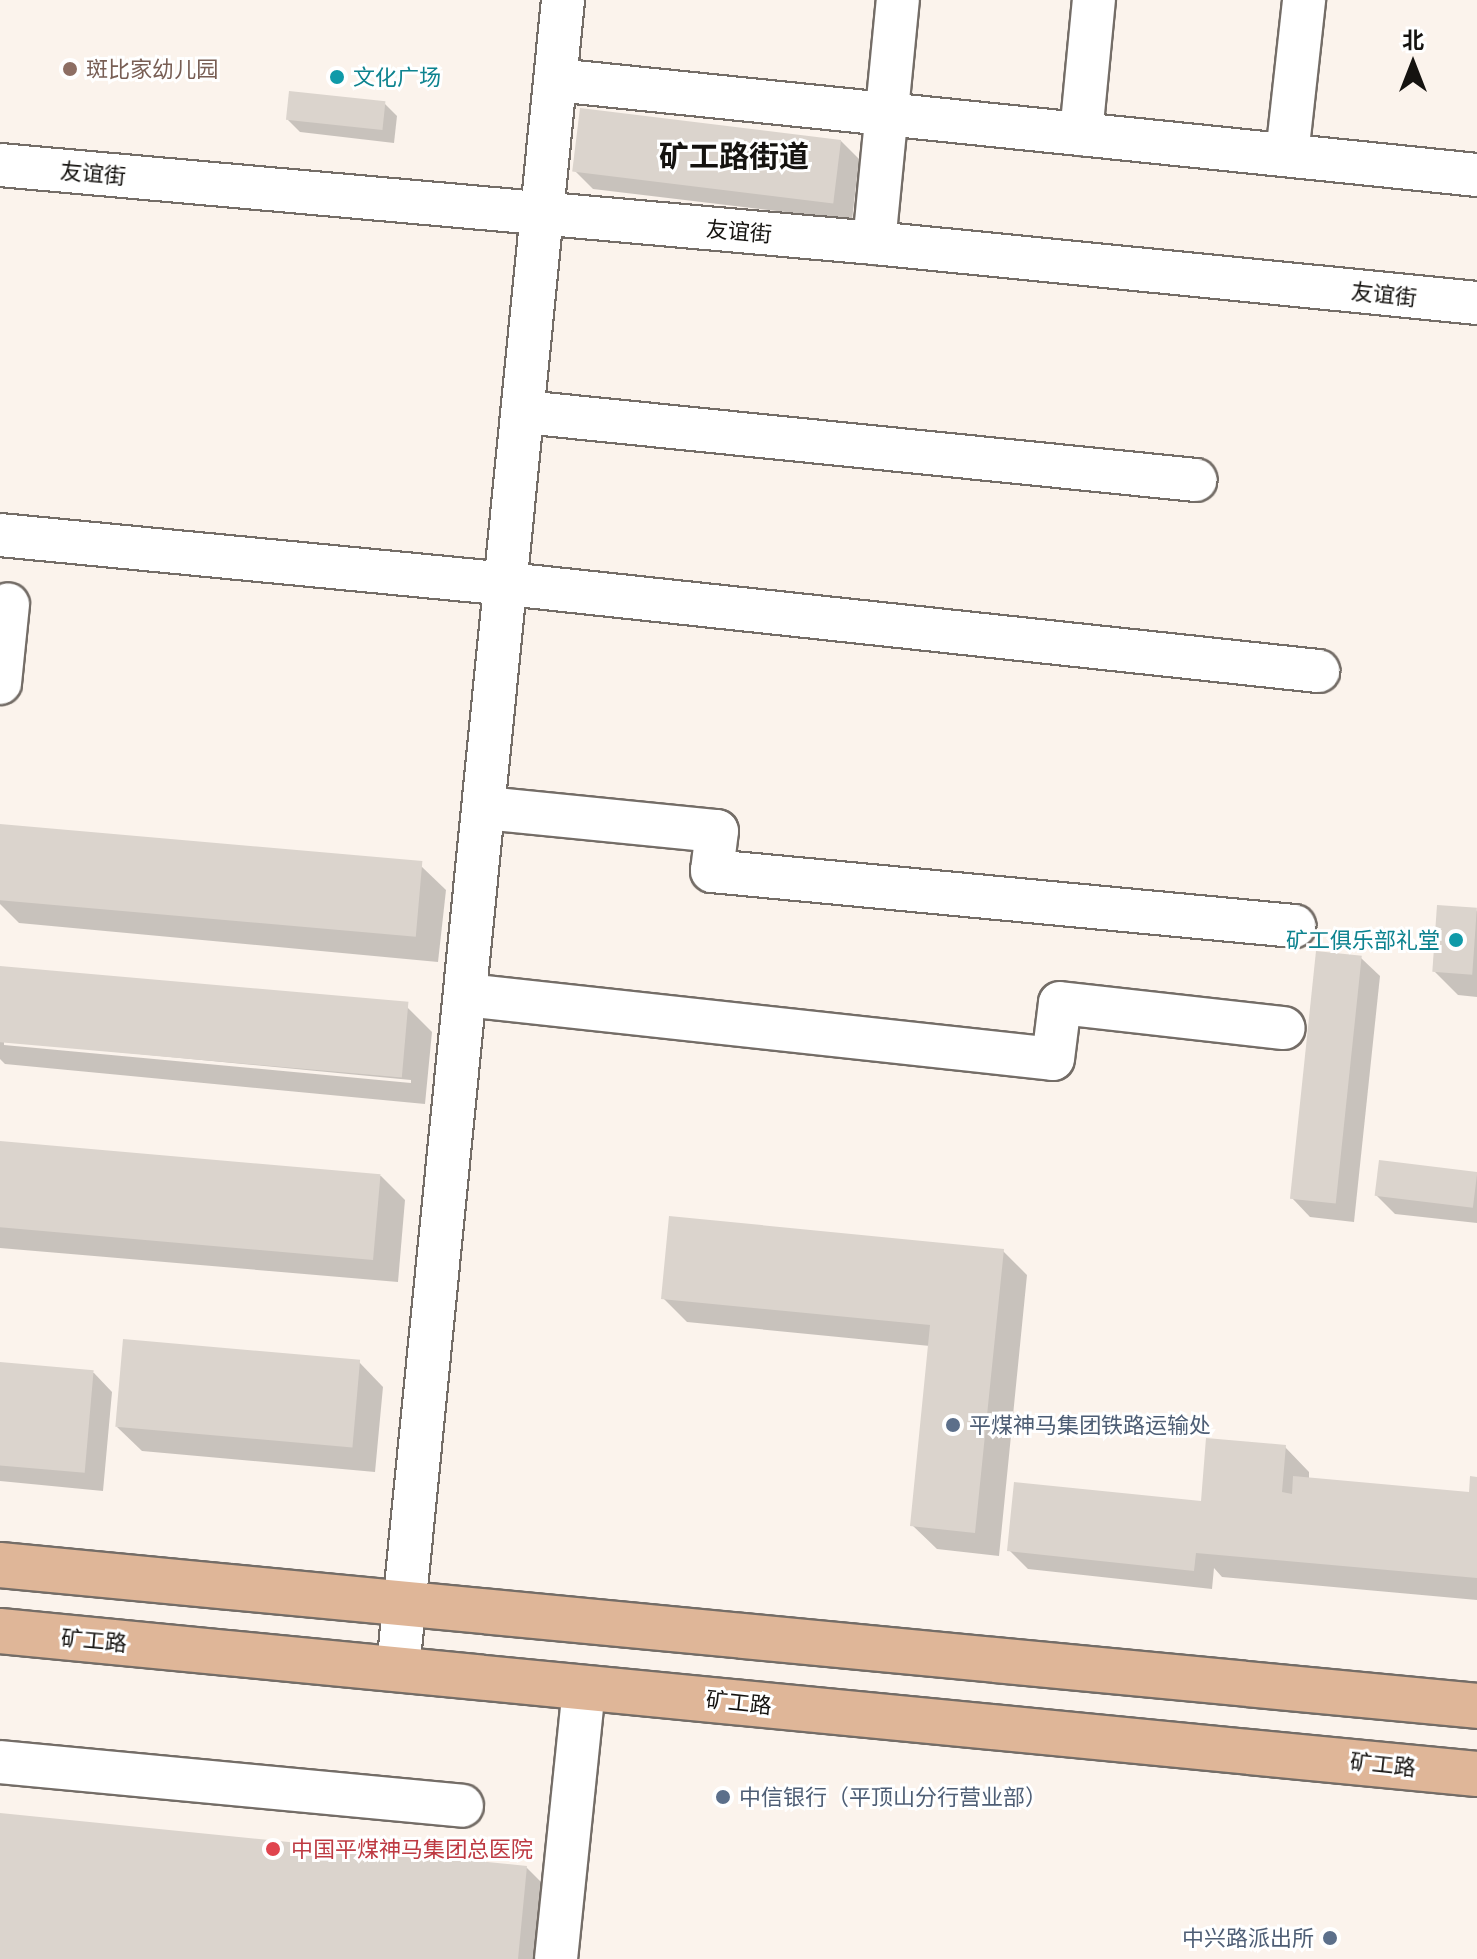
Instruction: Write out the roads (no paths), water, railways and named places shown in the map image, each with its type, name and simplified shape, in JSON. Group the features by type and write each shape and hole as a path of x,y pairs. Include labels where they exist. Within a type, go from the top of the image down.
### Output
{"main road":[{"path":"0,1565 1477,1706"},
{"name":"矿工路","path":"0,1631 1477,1774"}],"street":[{"path":"398,1668 508,584 563,0"},
{"path":"874,243 898,0"},
{"path":"1081,134 1094,0"},
{"path":"1287,155 1304,0"},
{"path":"556,80 1477,175"},
{"name":"友谊街","path":"0,165 874,243 1477,303"},
{"path":"524,412 1196,480"},
{"path":"0,535 508,584 1318,671"},
{"path":"0,683 8,604"},
{"path":"485,808 717,831 712,871 1294,926"},
{"path":"466,995 1053,1059 1060,1003 1284,1028"},
{"path":"556,1959 584,1687"},
{"path":"0,1762 462,1806"}],"place":[{"name":"斑比家幼儿园","path":"70,69"},
{"name":"文化广场","path":"337,77"},
{"name":"矿工俱乐部礼堂","path":"1456,940"},
{"name":"平煤神马集团铁路运输处","path":"953,1425"},
{"name":"中信银行（平顶山分行营业部）","path":"723,1797"},
{"name":"中国平煤神马集团总医院","path":"273,1849"},
{"name":"中兴路派出所","path":"1330,1938"}],"district":[{"name":"矿工路街道","path":"734,156"}]}
